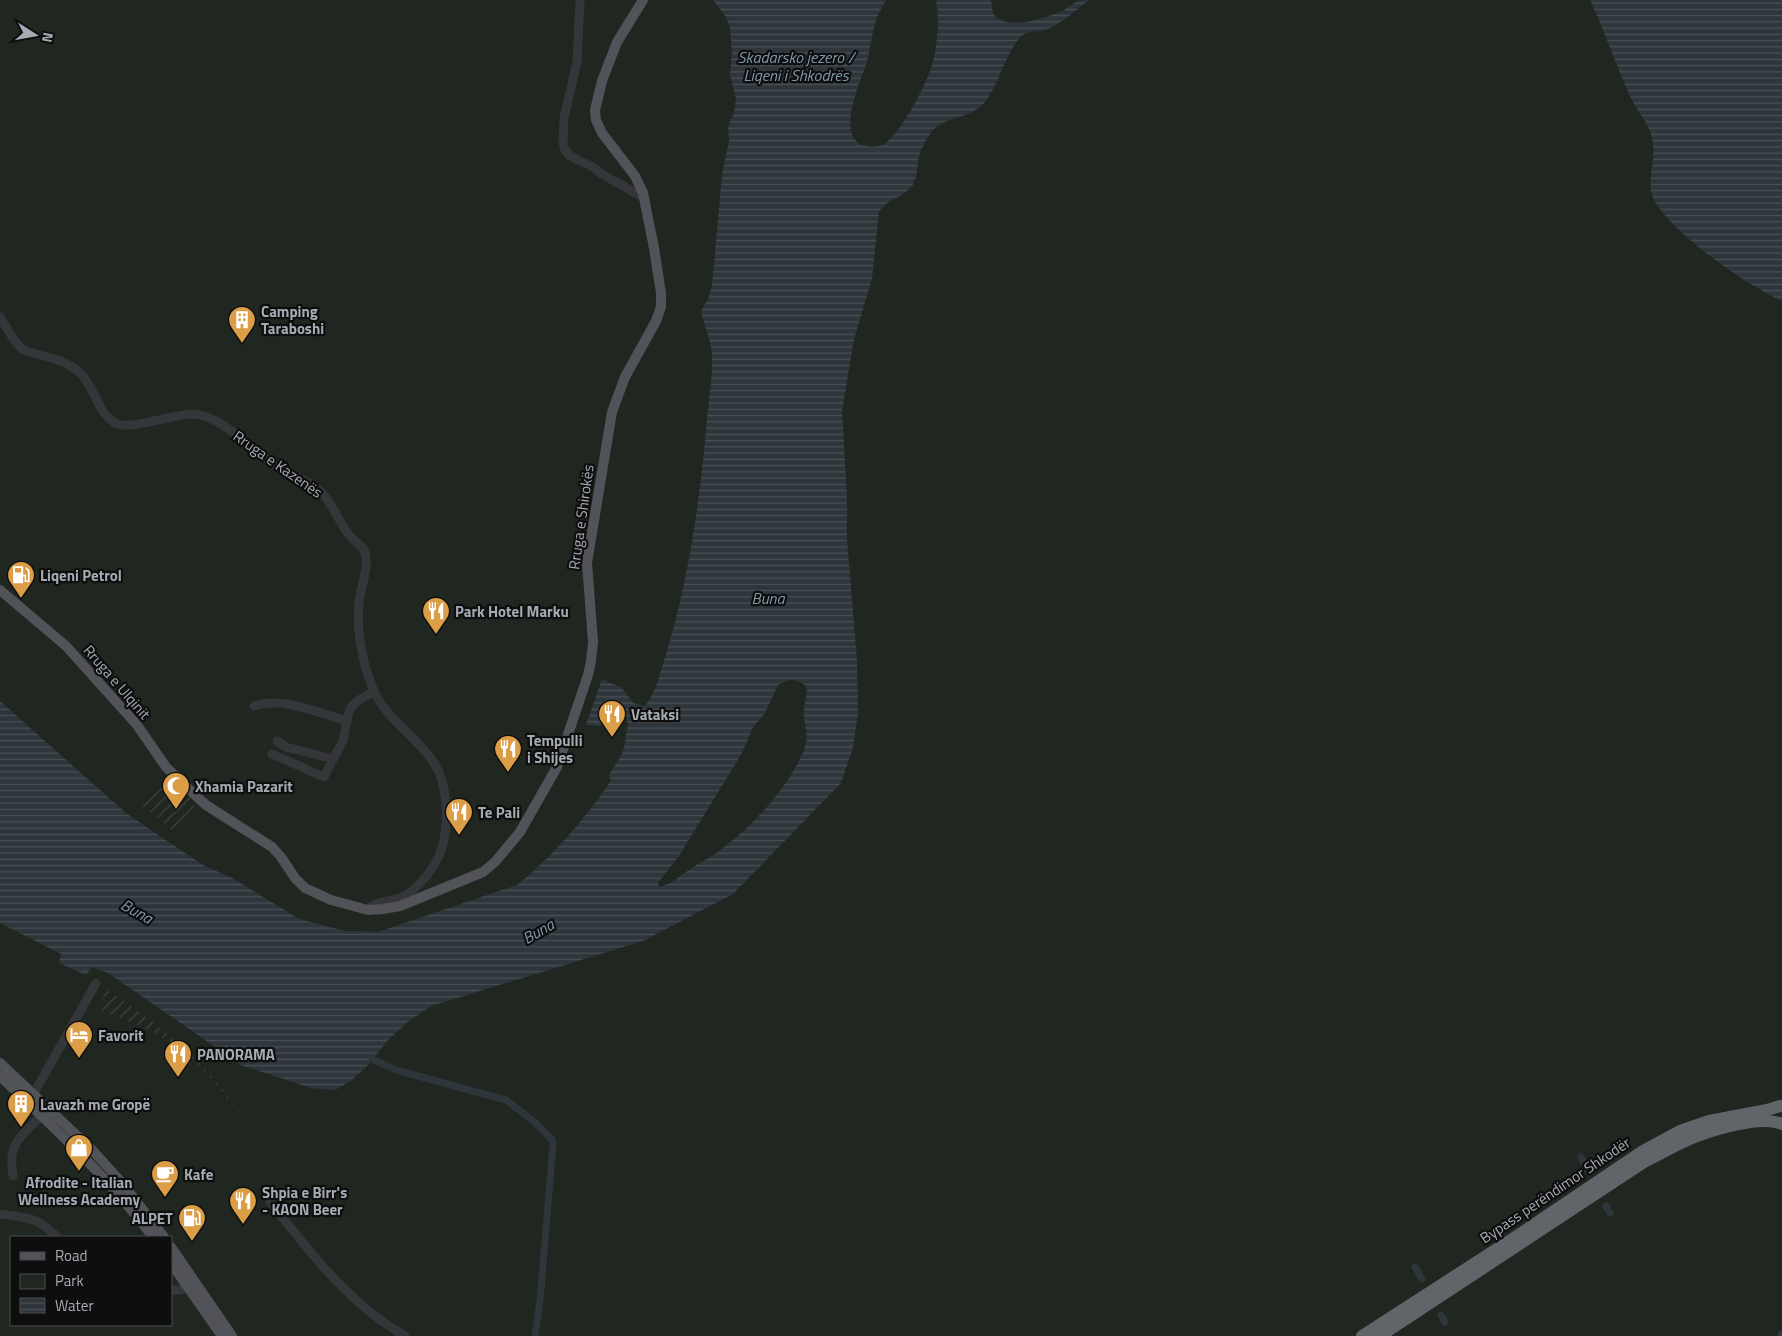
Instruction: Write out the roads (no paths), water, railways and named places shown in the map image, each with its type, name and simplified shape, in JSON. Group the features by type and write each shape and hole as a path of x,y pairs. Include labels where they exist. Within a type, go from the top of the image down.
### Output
{"highway":[{"name":"Bypass perëndimor Shkodër","path":"1781,1104 1778,1114 1781,1123"},
{"name":"Bypass perëndimor Shkodër","path":"1362,1336 1514,1238 1643,1151 1680,1131 1710,1121 1767,1110 1781,1104"},
{"name":"Bypass perëndimor Shkodër","path":"1380,1336 1644,1162 1683,1142 1715,1130 1755,1122 1774,1121 1781,1123"}],"main road":[{"name":"Rruga e Shirokës","path":"202,802 272,847 281,857 294,878 305,888 336,902 368,910 383,909 400,906 478,874 489,867 520,832 559,762 591,661 593,635 587,563 612,412 625,377 661,307 661,293 644,194 635,176 602,133 596,120 595,110 598,92 614,47 622,31 643,0"},
{"name":"Rruga e Ulqinit","path":"0,590 66,646 137,725 166,767 202,802"},
{"path":"0,1063 94,1152 122,1183 163,1236"},
{"path":"0,1076 108,1181 152,1236"},
{"path":"172,1248 232,1336"},
{"path":"172,1264 222,1336"}],"street":[{"path":"580,0 577,62 564,118 562,142 565,150 576,160 595,168 600,173 639,195 644,194"},
{"name":"Rruga e Kazenës","path":"0,317 22,349 60,360 81,374 92,389 105,414 116,424 128,426 179,415 194,414 205,416 237,435 263,458 284,472 318,489 326,497 350,537 363,548 367,557 358,604 358,625 363,656 374,692 385,708 433,761 442,778 448,810 437,862 425,878 402,899 374,905 368,910"},
{"path":"272,754 324,777 343,741 348,713 354,703 374,692"},
{"path":"254,706 264,703 286,703 347,721"},
{"path":"277,741 286,746 333,760"},
{"path":"33,1095 96,983"},
{"path":"13,1176 12,1159 16,1141 41,1116"},
{"path":"270,1202 323,1267 344,1288 375,1316 405,1336"},
{"path":"0,1214 40,1222 57,1236"},
{"path":"172,1290 188,1288"}],"water":[{"name":"Buna","path":"713,0 886,0 872,34 866,65 855,96 850,122 852,133 857,142 866,146 880,146 897,132 927,79 936,46 938,17 936,0 991,0 993,14 996,17 1009,23 1017,23 1051,16 1073,4 1089,0 1054,26 1045,30 1028,32 1017,41 993,89 983,104 971,112 939,125 933,130 920,153 916,178 912,186 879,211 872,279 854,339 842,412 847,494 847,539 857,660 858,713 853,748 841,783 733,894 643,941 431,1006 408,1022 388,1040 367,1066 351,1081 335,1090 311,1088 241,1065 108,973 92,967 86,975 59,963 61,954 0,923 0,701 127,814 203,865 234,879 299,919 345,931 378,932 517,885 544,862 579,823 611,781 609,775 621,756 628,724 626,718 601,726 586,725 602,679 622,688 633,703 645,706 649,701 657,683 673,629 692,545 712,373 711,349 701,311 708,299 712,286 722,175 729,140 728,126 734,113 736,98 730,75 732,52 730,27 726,17","holes":["786,681 799,681 806,686 807,690 804,708 807,738 804,750 788,780 765,809 726,846 672,882 659,887 658,883 679,856 742,753 753,727 765,713 778,685"]},
{"path":"1590,0 1782,0 1782,301 1749,283 1708,255 1672,223 1659,207 1652,194 1651,187 1653,145 1650,133 1620,74"}],"waterway":[{"path":"372,1059 396,1070 506,1100 536,1123 552,1140 540,1301 535,1336"},
{"path":"1581,1157 1588,1170"},
{"path":"1606,1206 1610,1213"},
{"path":"1415,1267 1422,1279"},
{"path":"1441,1315 1445,1322"}],"place":[{"name":"Camping Taraboshi","path":"242,344"},
{"name":"Liqeni Petrol","path":"21,599"},
{"name":"Park Hotel Marku","path":"436,635"},
{"name":"Vataksi","path":"612,738"},
{"name":"Tempulli i Shijes","path":"508,773"},
{"name":"Xhamia Pazarit","path":"176,810"},
{"name":"Te Pali","path":"459,836"},
{"name":"Favorit","path":"79,1059"},
{"name":"PANORAMA","path":"178,1078"},
{"name":"Lavazh me Gropë","path":"21,1128"},
{"name":"Afrodite - Italian Wellness Academy","path":"79,1172"},
{"name":"Kafe","path":"165,1198"},
{"name":"Shpia e Birr's - KAON Beer","path":"243,1225"},
{"name":"ALPET","path":"192,1242"}],"water label":[{"name":"Skadarsko jezero / Liqeni i Shkodrës","path":"796,66"}]}
